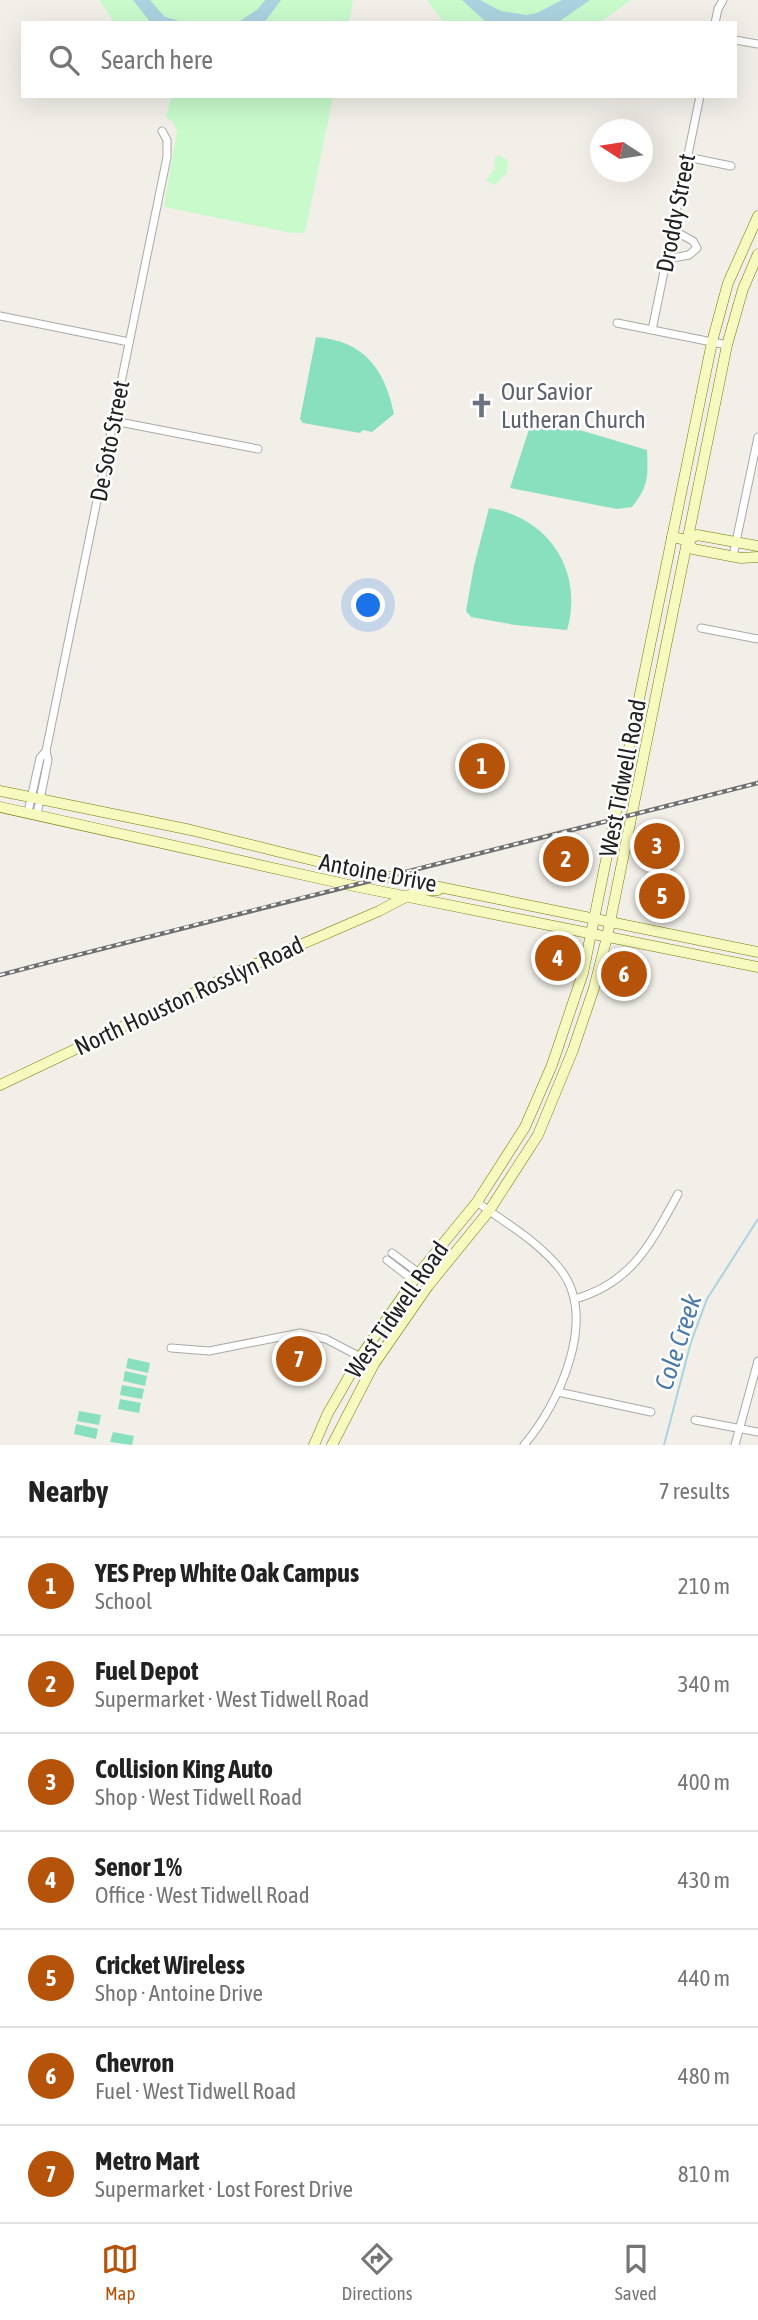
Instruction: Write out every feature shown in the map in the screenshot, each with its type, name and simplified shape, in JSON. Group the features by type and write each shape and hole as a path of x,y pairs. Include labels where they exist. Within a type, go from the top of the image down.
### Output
{"main road":[{"name":"West Tidwell Road","path":"314,1445 328,1413 361,1356 416,1276 477,1202 525,1126 556,1055 583,973 592,934 712,342 728,283 757,220"},
{"name":"West Tidwell Road","path":"332,1445 374,1364 428,1286 489,1211 538,1135 552,1107 573,1050 594,988 607,937 727,345 743,289 758,254"},
{"path":"694,427 709,431"},
{"path":"672,537 687,540 697,535 758,546"},
{"path":"687,540 693,549 758,557"},
{"path":"650,645 665,647"},
{"path":"632,734 646,737"},
{"name":"Antoine Drive","path":"0,791 191,830 336,866 758,952"},
{"name":"Antoine Drive","path":"0,807 488,914 758,967"},
{"path":"611,836 627,839"},
{"name":"North Houston Rosslyn Road","path":"0,1085 242,970 381,910 417,891 456,889"},
{"path":"380,891 388,900 381,910"},
{"path":"488,914 493,898"},
{"name":"North Houston Rosslyn Road","path":"381,910 412,904 466,909"},
{"path":"416,1276 428,1286"}],"street":[{"path":"715,21 723,0"},
{"path":"737,40 758,44"},
{"name":"Droddy Street","path":"652,330 700,98"},
{"name":"De Soto Street","path":"32,813 48,760 46,751 167,158 167,140 162,131"},
{"path":"687,157 731,166"},
{"path":"667,259 689,255 696,248 693,241 673,230"},
{"path":"0,316 129,342"},
{"path":"617,323 727,345"},
{"path":"114,421 258,449"},
{"path":"733,556 758,437"},
{"path":"701,628 758,639"},
{"path":"525,1126 538,1135"},
{"path":"575,1299 597,1293 623,1275 642,1254 678,1194"},
{"path":"477,1202 545,1251 563,1272 575,1299 572,1353 558,1392 539,1427 524,1445"},
{"path":"389,1257 416,1276"},
{"path":"171,1348 209,1352 300,1333 326,1339 374,1364"},
{"path":"735,1445 758,1361"},
{"path":"558,1392 651,1412"},
{"path":"695,1420 758,1432"}],"green space":[{"path":"99,0 353,0 349,21 114,21"},
{"path":"427,0 631,0 602,21 443,21"},
{"path":"171,98 333,98 305,233 292,233 164,207 177,131 173,122 166,117"},
{"path":"498,155 508,160 507,172 495,185 486,180 495,168 494,160"},
{"path":"316,337 348,345 370,360 378,371 394,414 372,432 363,430 360,433 303,423 300,419"},
{"path":"536,417 647,450 646,480 642,493 632,507 617,509 510,488 532,420"},
{"path":"489,508 510,513 529,523 545,535 557,551 566,568 570,588 571,608 567,630 471,617 466,611"},
{"path":"128,1358 150,1363 148,1373 126,1368"},
{"path":"125,1371 147,1376 145,1386 123,1381"},
{"path":"122,1385 144,1389 142,1399 120,1395"},
{"path":"120,1399 141,1403 139,1413 118,1409"},
{"path":"79,1411 101,1415 99,1425 77,1421"},
{"path":"76,1424 98,1429 96,1439 74,1434"},
{"path":"113,1432 134,1436 132,1445 110,1442"}],"water":[{"path":"133,0 150,0 165,17 179,21 149,21"},
{"path":"265,0 281,0 265,21 240,21 258,9"},
{"path":"462,0 480,0 501,11 526,15 537,13 562,0 590,0 560,21 485,21"}],"waterway":[{"name":"Cole Creek","path":"664,1445 691,1342 707,1299 758,1219"}],"railway":[{"path":"0,975 758,783"}],"place":[{"name":"Our Savior Lutheran Church","path":"481,406"},
{"name":"YES Prep White Oak Campus","path":"482,766"},
{"name":"Collision King Auto","path":"657,846"},
{"name":"Fuel Depot","path":"566,859"},
{"name":"Cricket Wireless","path":"662,896"},
{"name":"Senor 1%","path":"558,958"},
{"name":"Chevron","path":"624,974"},
{"name":"Metro Mart","path":"299,1359"}]}
